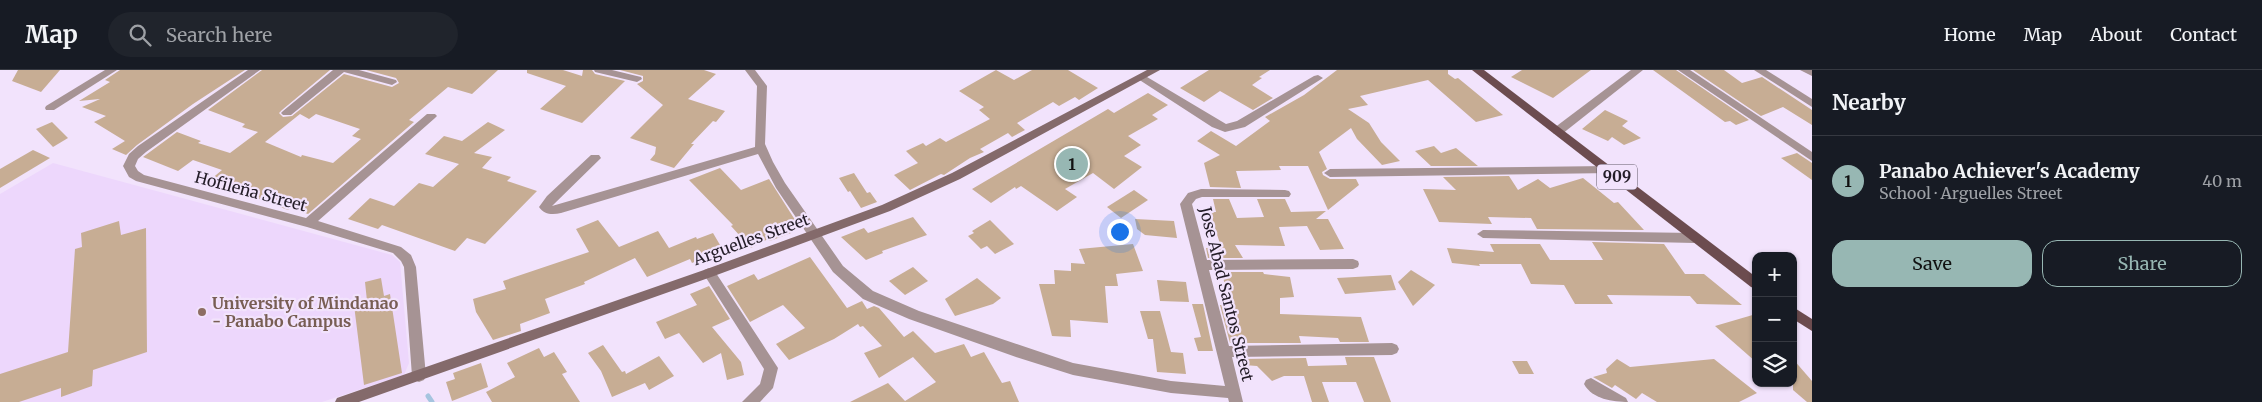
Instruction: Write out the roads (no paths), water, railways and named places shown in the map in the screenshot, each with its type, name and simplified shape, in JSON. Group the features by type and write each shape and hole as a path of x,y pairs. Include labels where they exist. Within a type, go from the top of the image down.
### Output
{"main road":[{"name":"909","path":"1477,70 1752,281"},
{"path":"1797,315 1812,326"}],"street":[{"path":"50,108 112,70"},
{"name":"Hofileña Street","path":"256,70 142,148 133,157 129,166 133,174 140,178 308,223 397,250 406,258 410,267 419,376"},
{"path":"286,113 340,70"},
{"path":"347,70 392,82"},
{"path":"599,70 637,79"},
{"path":"750,70 762,86 761,149 780,185 838,268 852,283 868,294 914,315 1021,353 1073,369 1235,398"},
{"name":"Arguelles Street","path":"342,402 709,273 886,208 956,176 1155,70"},
{"path":"1683,70 1812,156"},
{"path":"1759,70 1812,104"},
{"path":"1805,70 1812,73"},
{"path":"1558,131 1634,71"},
{"path":"1142,77 1225,128 1240,124 1318,78"},
{"path":"308,223 431,116"},
{"path":"594,158 551,199 545,207 547,209 552,211 561,209 761,149"},
{"path":"1330,173 1608,170"},
{"name":"Jose Abad Santos Street","path":"1235,398 1186,204 1192,196 1202,193 1284,194"},
{"path":"1483,234 1694,238"},
{"path":"1200,264 1353,264"},
{"path":"709,273 771,368 771,378 765,389 749,402"},
{"path":"1224,352 1392,350"},
{"path":"1591,384 1620,402"}],"waterway":[{"path":"428,396 432,402"}],"place":[{"name":"Panabo Achiever's Academy","path":"1072,164"},
{"name":"University of Mindanao - Panabo Campus","path":"202,312"}]}
